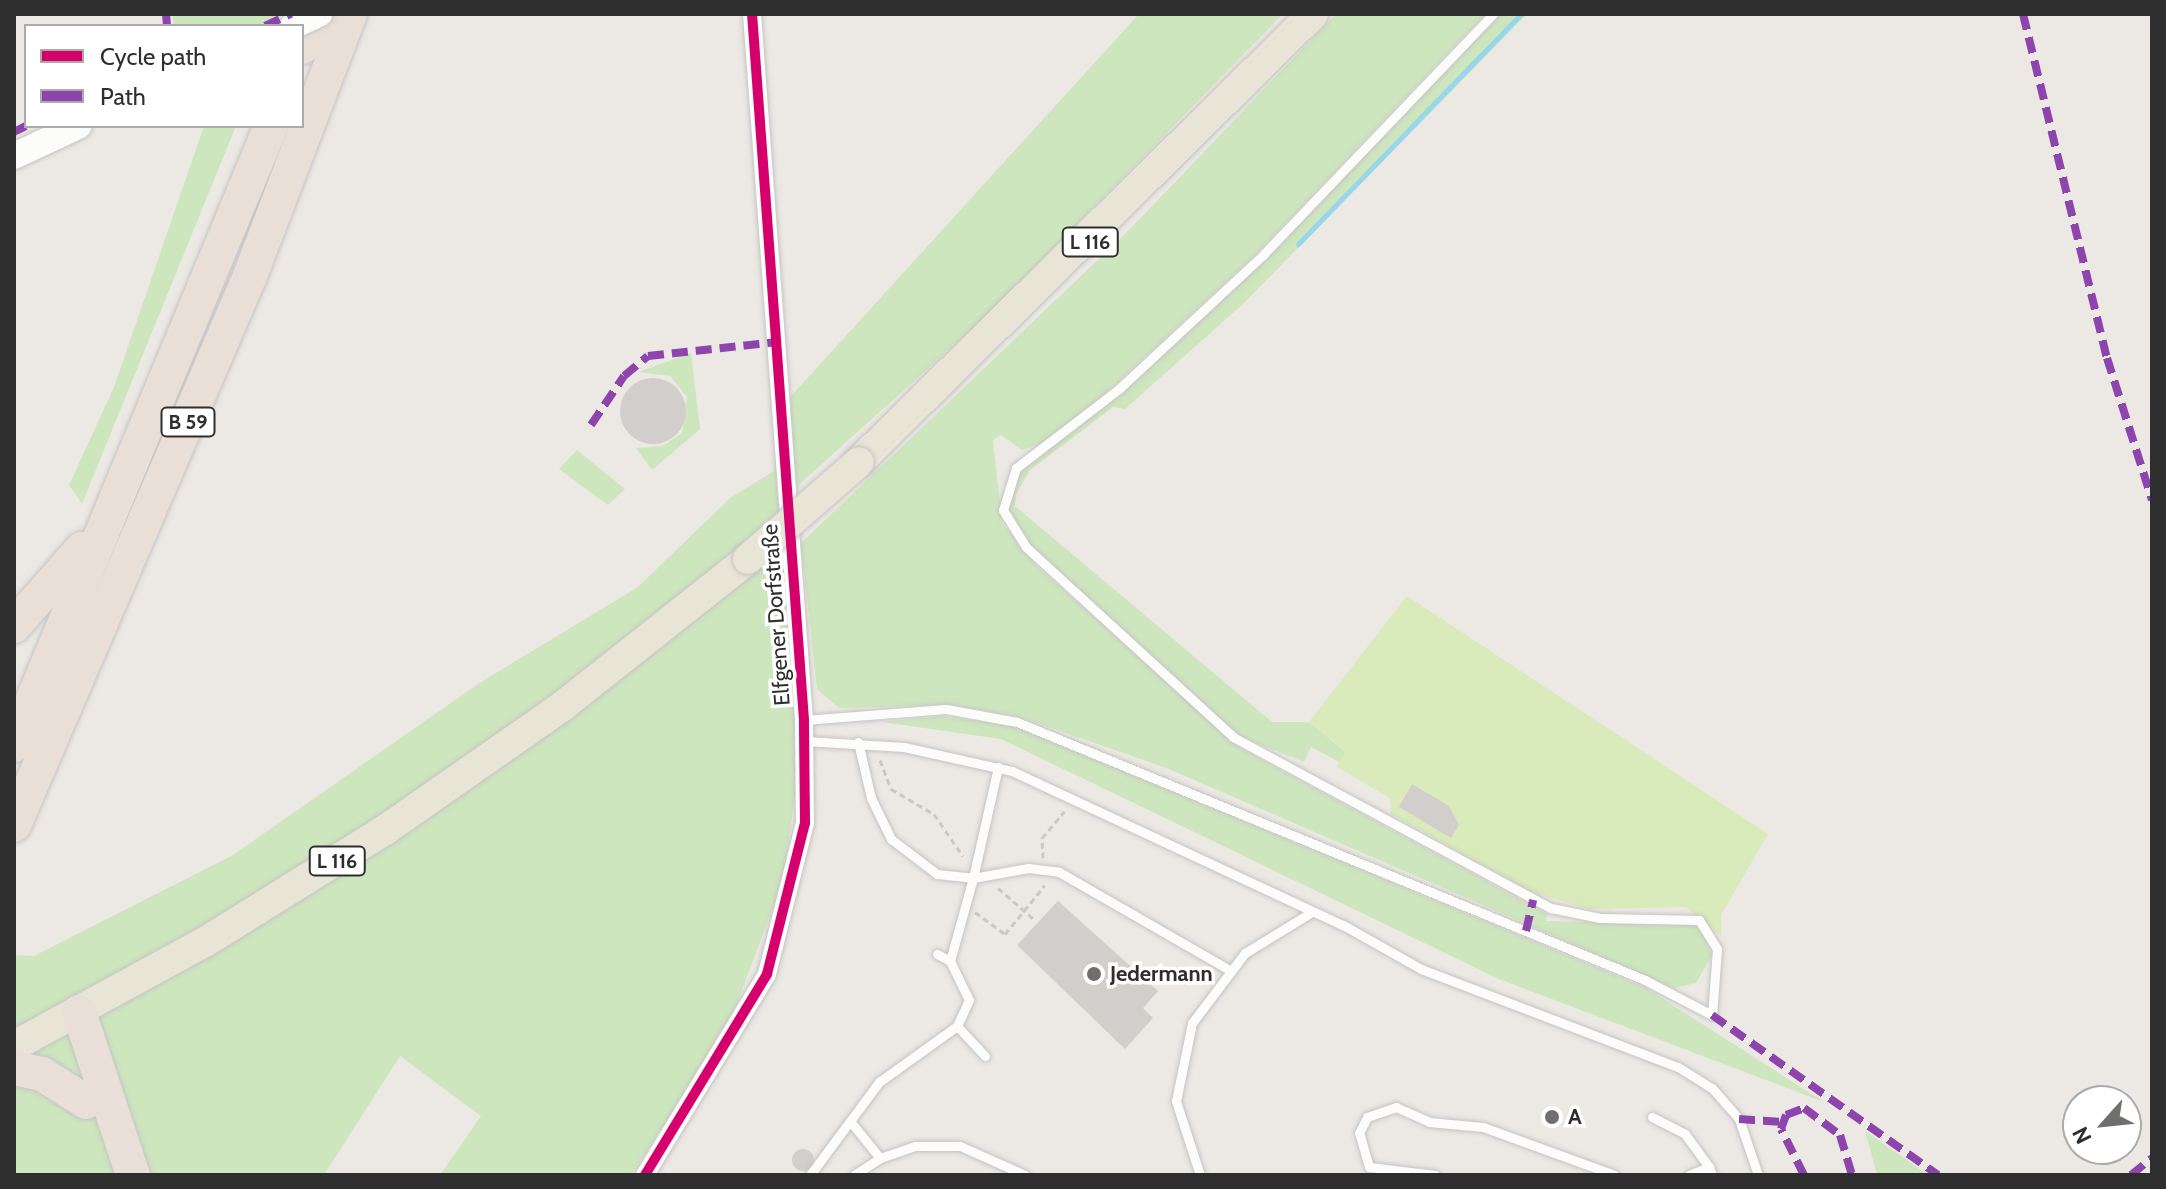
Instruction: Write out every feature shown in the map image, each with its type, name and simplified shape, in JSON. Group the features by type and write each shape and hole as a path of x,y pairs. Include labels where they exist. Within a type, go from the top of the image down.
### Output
{"highway":[{"path":"304,42 316,14"},
{"name":"B 59","path":"14,825 226,333 350,14"},
{"name":"B 59","path":"14,745 270,128"},
{"path":"14,626 107,517"},
{"path":"69,1018 86,1102 112,1175"},
{"path":"69,1018 133,1175"},
{"path":"14,1068 42,1074 86,1102"}],"main road":[{"name":"L 116","path":"14,1046 241,921 454,783 748,559 859,462 1313,14"}],"street":[{"path":"297,24 316,14"},
{"name":"Elfgener Dorfstraße","path":"645,1175 736,1036 771,964 803,834 804,720 752,14"},
{"path":"14,156 74,128"}],"lane":[{"path":"804,720 946,709 1017,722 1662,987 1712,1015 1717,949 1703,923 1683,914 1609,919 1551,908 1233,737 1026,547 1003,510 1016,468 1120,388 1264,254 1493,14"},
{"path":"805,741 877,744 998,767 1310,913 1433,975 1691,1073 1739,1119 1758,1175"},
{"path":"858,742 871,798 891,839 937,874 973,878 1028,868 1059,872 1228,969"},
{"path":"950,961 998,767"},
{"path":"1200,1175 1178,1118 1178,1068 1198,1010 1228,969 1265,936 1310,913"},
{"path":"810,1175 879,1082 957,1026 969,1000 950,961 937,954"},
{"path":"957,1026 985,1056"},
{"path":"1435,1175 1370,1171 1361,1128 1390,1106 1436,1123 1483,1127 1615,1175"},
{"path":"1652,1117 1680,1129 1711,1171 1689,1175"},
{"path":"850,1121 880,1158"},
{"path":"854,1175 880,1158 915,1146 960,1146 999,1157 1025,1175"}],"path":[{"path":"877,744 891,789 934,814 973,878 995,885 1035,920"}],"green space":[{"path":"173,14 284,14 262,24 173,24"},
{"path":"1139,14 1283,14 994,309 793,490 796,789 783,881 728,1027 631,1175 440,1175 481,1116 400,1056 324,1175 14,1175 14,955 34,956 233,855 478,684 638,587 730,498 774,471 782,406"},
{"path":"1336,14 1485,14 1256,254 1097,401 1040,444 1022,450 1001,435 993,440 1002,523 1040,569 1242,749 1547,914 1546,921 1699,925 1712,955 1696,983 1674,988 1169,769 1017,716 950,705 839,708 817,689 801,543 1129,230"},
{"path":"1499,14 1527,14 1243,304 1125,409 1113,407 1030,470 1016,494 1015,506 1272,722 1309,722 1346,752 1340,762 1311,747 1304,762 1239,736 1026,542 1008,511 1009,492 1026,465 1108,404 1258,264"},
{"path":"203,128 235,128 82,504 69,485 114,387"},
{"path":"691,353 700,429 652,470 636,448 663,446 682,433 687,397 670,376 638,372"},
{"path":"577,450 625,489 608,505 559,469"},
{"path":"1407,596 1768,834 1721,915 1721,936 1686,907 1588,909 1530,891 1391,814 1390,798 1337,767 1346,751 1309,722"},
{"path":"940,716 1012,725 1646,988 1824,1102 1499,979 1001,739 882,722"},
{"path":"1865,1131 1928,1175 1877,1175"}],"building":[{"path":"653,378 676,388 686,411 676,434 653,444 630,434 620,411 630,388"},
{"path":"1412,784 1449,806 1459,825 1451,838 1399,807"},
{"name":"Jedermann","path":"1058,901 1158,991 1143,1008 1153,1018 1125,1049 1017,945"},
{"path":"803,1149 811,1152 814,1160 811,1168 803,1171 795,1168 792,1160 795,1152"}],"waterway":[{"path":"1298,244 1521,14"}],"marked path":[{"path":"166,14 167,24"},
{"path":"269,24 291,14"},
{"path":"2023,14 2107,358 2152,500"},
{"path":"14,132 24,127"},
{"path":"591,425 624,376 648,356 777,342"},
{"path":"1526,931 1533,900"},
{"path":"1712,1015 1938,1175"},
{"path":"1804,1175 1781,1129 1786,1115 1804,1108 1840,1135 1852,1175"},
{"path":"1739,1119 1782,1122"},
{"path":"2131,1175 2152,1158"}],"cycle path":[{"path":"645,1175 767,974 805,823 804,720 752,14"}],"place":[{"name":"Jedermann","path":"1094,974"},
{"name":"A","path":"1552,1117"}]}
